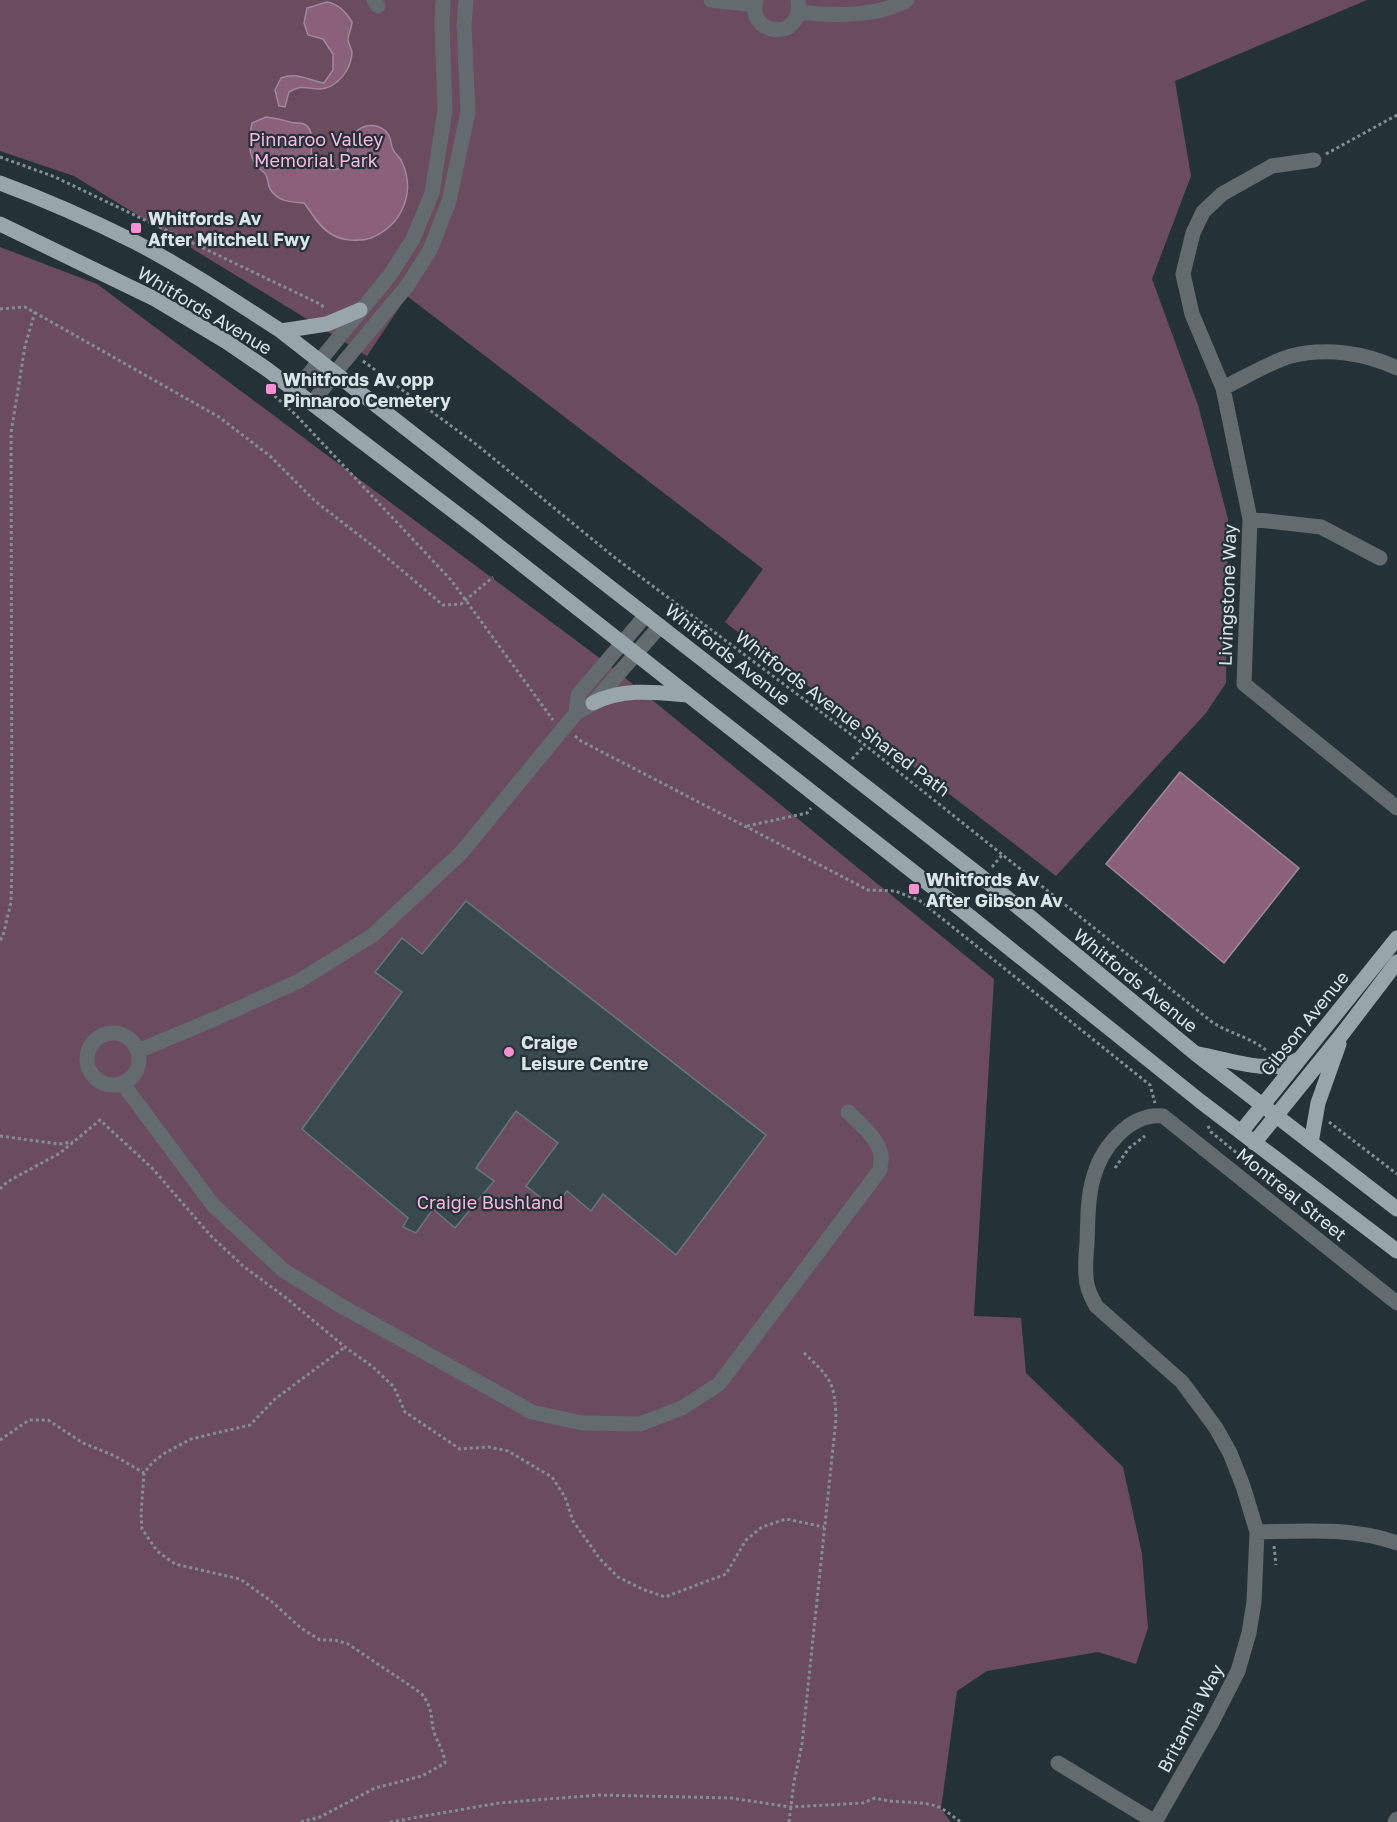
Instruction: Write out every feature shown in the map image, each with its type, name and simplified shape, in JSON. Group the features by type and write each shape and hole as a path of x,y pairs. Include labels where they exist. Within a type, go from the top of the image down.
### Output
{"main road":[{"name":"Whitfords Avenue","path":"0,183 72,212 137,243 210,285 281,331 983,878 1196,1054 1397,1209"},
{"name":"Whitfords Avenue","path":"0,224 155,299 227,342 312,403 623,643 1254,1143 1397,1251"},
{"path":"281,331 327,324 360,310"},
{"path":"593,704 605,697 623,693 687,695"},
{"name":"Gibson Avenue","path":"1241,1132 1397,938"},
{"name":"Gibson Avenue","path":"1254,1143 1397,962"},
{"path":"1311,1143 1318,1102 1343,1033"},
{"path":"1196,1054 1264,1067 1290,1065 1303,1055"}],"street":[{"path":"295,391 390,275 413,239 432,193 445,110 443,0"},
{"path":"312,403 407,286 430,250 449,201 468,112 466,0"},
{"path":"711,0 755,2 756,16 760,23 774,30 784,29 791,25 798,6 823,15 862,13 885,9 908,0"},
{"name":"Livingstone Way","path":"1314,160 1272,166 1222,194 1203,212 1193,233 1183,274 1192,314 1223,388 1250,519 1244,684 1397,808"},
{"path":"1223,388 1290,356 1332,351 1385,362 1397,368"},
{"path":"1250,519 1322,527 1380,558"},
{"path":"576,713 578,695 646,615"},
{"path":"138,1051 300,981 373,935 461,853 576,713 593,704 660,626"},
{"path":"111,1033 123,1035 132,1041 138,1051 137,1070 123,1084 112,1086 101,1083 92,1076 87,1065 87,1054 92,1044 100,1036 111,1033"},
{"path":"123,1084 213,1204 283,1270 343,1307 532,1412 582,1423 640,1424 682,1408 719,1384 880,1170 882,1156 876,1145 869,1133 848,1112"},
{"name":"Britannia Way","path":"1155,1822 1212,1724 1238,1671 1249,1633 1254,1602 1257,1532 1230,1453 1216,1428 1182,1382 1096,1306 1087,1285 1088,1205 1093,1178 1100,1159 1120,1133 1134,1121 1148,1116 1163,1116"},
{"name":"Montreal Street","path":"1163,1116 1397,1303"},
{"path":"1257,1532 1319,1530 1362,1534 1397,1543"},
{"path":"1058,1763 1155,1822"}],"path":[{"path":"1314,160 1397,115"},
{"path":"0,158 55,177 322,305 326,314"},
{"path":"0,309 25,307 219,417 270,456 315,501 378,550 442,605 461,604 493,577"},
{"path":"0,940 11,902 12,862 11,433 25,346 35,312"},
{"name":"Whitfords Avenue Shared Path","path":"366,363 477,445 614,557 865,745 1212,1022 1226,1032 1247,1038 1266,1050"},
{"path":"746,827 807,813"},
{"path":"0,1189 7,1182 60,1153 100,1120 153,1169 211,1236 243,1266 373,1367 394,1387 405,1412 460,1449 489,1447 508,1451 552,1477 565,1497 573,1521 600,1559 618,1576 642,1589 665,1597 726,1575 746,1540 762,1527 786,1520 824,1527"},
{"path":"1213,1126 1208,1124 1211,1132 1257,1169"},
{"path":"1337,1129 1397,1174"},
{"path":"1110,1175 1129,1148 1150,1132"},
{"path":"0,1136 59,1144 74,1141"},
{"path":"301,1822 320,1817 375,1788 422,1776 445,1763 444,1752 435,1734 430,1703 422,1693 348,1644 335,1640 320,1640 301,1628 271,1601 240,1579 175,1564 157,1551 142,1529 144,1473 153,1461 191,1439 250,1425 275,1399 345,1347"},
{"path":"789,1822 802,1744 836,1419 835,1399 829,1377 803,1352"},
{"path":"0,1440 29,1420 48,1420 83,1443 115,1456 144,1473"},
{"path":"1273,1532 1276,1565"},
{"path":"390,1822 499,1803 598,1795 731,1798 790,1807 863,1803 875,1798 938,1807 961,1822"}],"green space":[{"name":"Pinnaroo Valley Memorial Park","path":"0,0 1367,0 1175,81 1191,176 1152,279 1198,405 1228,519 1226,683 1206,713 1056,876 725,622 763,569 407,296 367,356 74,176 0,151"},
{"name":"Craigie Bushland","path":"0,247 97,284 613,668 994,979 974,1316 1021,1318 1026,1373 1123,1467 1142,1554 1148,1628 1136,1664 1098,1652 987,1671 957,1691 941,1809 951,1822 0,1822"}],"shaded area":[{"path":"327,2 342,9 352,22 348,40 352,53 349,65 342,77 327,88 294,90 289,92 285,107 279,106 275,90 281,78 297,76 324,83 333,70 333,54 323,39 308,35 304,23 307,8"},
{"path":"266,117 302,123 307,126 312,138 311,156 322,166 332,170 341,167 345,162 350,141 357,131 366,126 380,127 384,130 401,160 407,185 407,196 403,207 391,225 371,238 346,239 327,231 304,203 285,201 277,197 270,189 267,177 253,160 250,150 252,123"},
{"path":"1180,772 1299,868 1224,963 1106,864"}],"building":[{"name":"Craige Leisure Centre","path":"466,901 766,1135 676,1255 603,1194 591,1211 567,1191 554,1208 526,1186 558,1143 516,1111 476,1168 494,1181 455,1228 433,1209 416,1233 403,1227 408,1218 302,1129 402,992 375,972 402,938 422,954"}],"place":[{"name":"Whitfords Av After Mitchell Fwy","path":"136,228"},
{"name":"Whitfords Av opp Pinnaroo Cemetery","path":"271,389"},
{"name":"Whitfords Av After Gibson Av","path":"914,889"},
{"name":"Craige Leisure Centre","path":"509,1052"}]}
